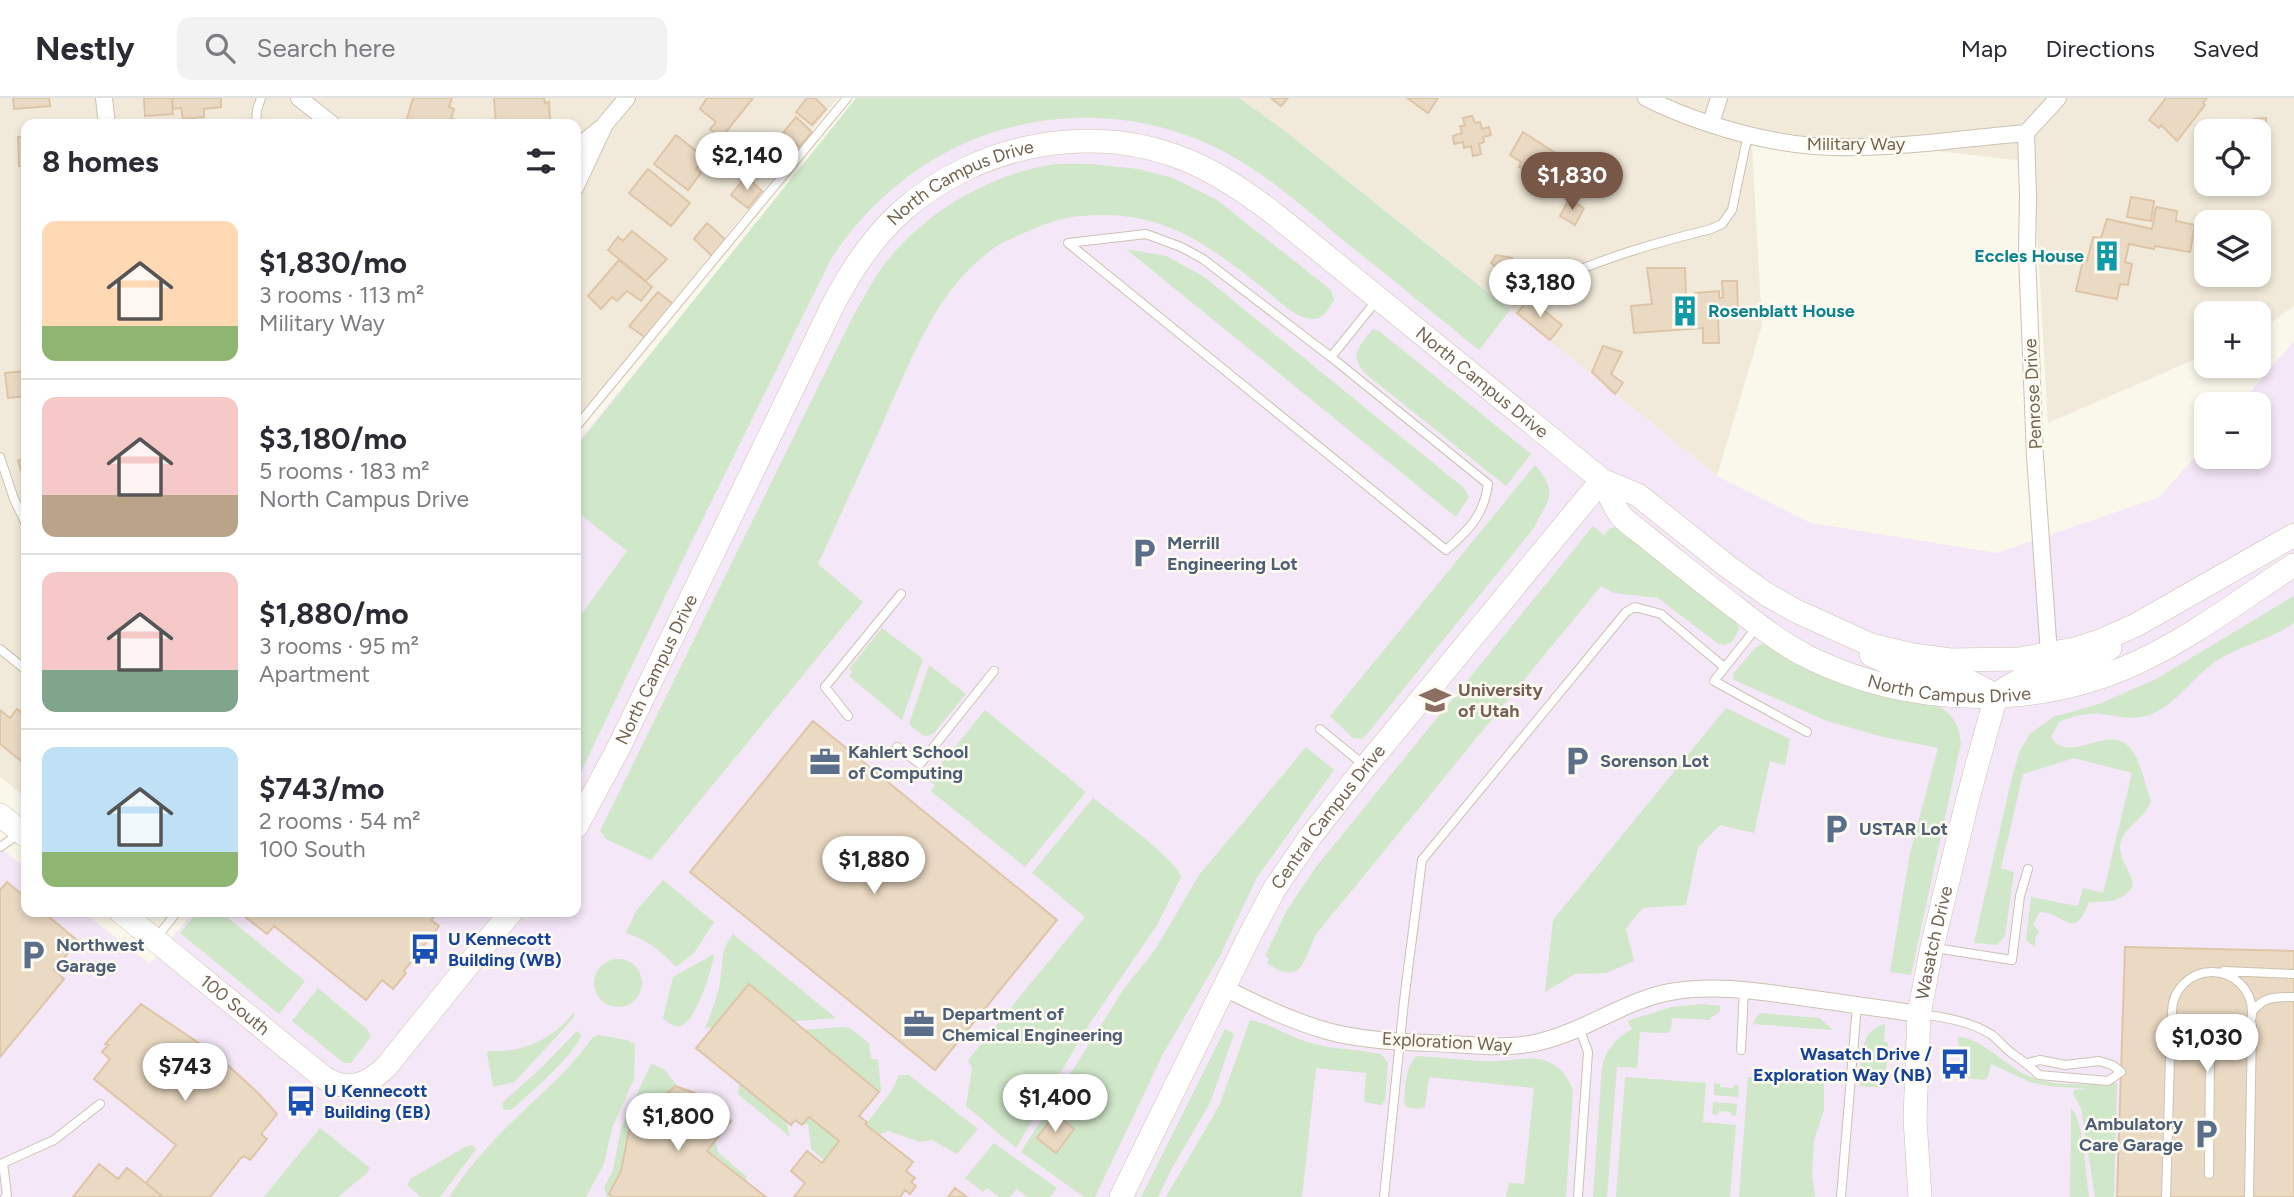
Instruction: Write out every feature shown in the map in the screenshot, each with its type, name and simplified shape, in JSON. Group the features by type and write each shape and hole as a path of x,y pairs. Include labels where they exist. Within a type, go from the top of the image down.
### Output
{"main road":[{"name":"North Campus Drive","path":"581,818 618,749 844,284 870,245 885,228 941,182 994,157 1049,144 1094,141 1126,144 1189,161 1220,176 1249,194 1602,480 1638,495 1766,594 1822,625 1893,651 1950,660 1999,661 2049,654 2100,641 2136,625 2294,535"},
{"name":"North Campus Drive","path":"1602,480 1621,516 1759,625 1809,657 1871,681 1926,692 1996,696 2054,689 2124,668 2170,645 2294,565"},
{"name":"Central Campus Drive","path":"1121,1197 1275,888 1310,837 1366,766 1602,480"},
{"path":"1850,637 1870,654 1894,667 1909,672 1969,681 1996,696 2025,677 2072,667 2095,658 2115,645 2136,625"},
{"name":"Wasatch Drive","path":"1920,1197 1916,1119 1919,1014 1932,947 1968,798 1996,696"},
{"path":"0,815 21,830"},
{"name":"100 South","path":"127,917 323,1077 344,1086 355,1086 376,1077 386,1067 507,917"}],"street":[{"path":"104,98 106,119"},
{"path":"299,98 326,119"},
{"path":"581,145 605,124 627,98"},
{"name":"Military Way","path":"1646,98 1748,134 1812,146 1850,147 2026,134"},
{"path":"1711,123 1718,98"},
{"path":"2026,134 2058,98"},
{"path":"581,175 605,124"},
{"name":"Penrose Drive","path":"2026,134 2026,254 2049,654"},
{"name":"Exploration Way","path":"1224,988 1283,1016 1328,1031 1401,1041 1509,1046 1543,1041 1580,1030 1619,1009 1658,994 1709,988 1744,990 1919,1014"}],"lane":[{"path":"257,119 261,98"},
{"path":"581,421 847,98"},
{"path":"1560,278 1594,262 1722,224 1732,210 1748,134"},
{"path":"1146,234 1181,247 1203,260 1331,357 1488,484 1485,504 1465,533 1446,550 1068,243 1146,234"},
{"path":"1331,357 1378,299"},
{"path":"0,457 21,514"},
{"path":"848,716 825,687 901,594"},
{"path":"1384,1197 1422,860 1626,612 1635,607 1661,614 1724,667"},
{"path":"1759,625 1714,681 1807,732"},
{"path":"0,649 21,666"},
{"path":"897,747 920,764 995,671"},
{"path":"1320,729 1366,766"},
{"path":"0,847 21,835"},
{"path":"1932,947 2012,960 2020,895 2028,869"},
{"path":"155,939 173,917"},
{"path":"2215,971 2228,974 2239,981 2248,992 2253,1011 2249,1197"},
{"path":"2166,1197 2171,1012 2179,987 2202,972 2294,974"},
{"path":"1741,1050 1744,990"},
{"path":"2253,1011 2265,999 2294,997"},
{"path":"1841,1197 1857,1005"},
{"path":"2171,1012 2180,1037 2190,1045 2210,1053 2238,1043 2247,1033 2252,1021"},
{"path":"1919,1014 1972,1024 1993,1036 2039,1075 2108,1081 2121,1072 2112,1065 2099,1061 2065,1065 2040,1060 2028,1063"},
{"path":"1578,1197 1588,1052 1580,1030"},
{"path":"2209,1174 2210,1053"},
{"path":"5,1197 7,1195 2,1162 54,1140 100,1104"}],"shaded area":[{"path":"0,98 838,98 581,415 581,119 21,119 21,794 0,777"},
{"name":"University of Utah","path":"860,98 1239,98 1281,128 1514,312 1717,476 1811,523 1997,553 2160,497 2194,458 2194,469 2271,469 2271,392 2250,392 2262,378 2271,378 2271,368 2294,341 2294,1197 0,1197 0,848 21,864 21,917 89,917 150,964 189,917 581,917 581,438"},
{"path":"1239,98 2294,98 2294,306 2271,322 2271,301 2194,301 2194,360 2048,423 2033,162 1751,130 1762,325 1717,476 1281,128"}],"green space":[{"path":"856,98 1239,98 1281,128 1510,310 1479,350 1265,177 1209,144 1179,133 1117,119 1053,119 991,133 966,142 900,182 863,218 831,259 581,772 581,615 627,551 581,515 581,441"},
{"path":"1092,164 1138,169 1173,178 1217,200 1331,290 1334,300 1319,318 1305,318 1197,241 1176,230 1129,217 1102,215 1066,218 1053,221 994,248 974,264 957,283 928,326 818,564 863,602 651,860 606,839 600,831 853,316 883,266 934,215 976,190 998,180 1044,166"},
{"path":"1126,249 1166,256 1203,276 1464,488 1469,497 1456,517"},
{"path":"1373,329 1379,331 1531,454 1506,486 1361,368 1357,352"},
{"path":"1535,465 1547,483 1549,496 1534,528 1363,739 1353,738 1330,716"},
{"path":"1593,526 1604,535 1610,528 1619,527 1735,621 1739,629 1732,642 1724,645 1717,643 1658,598 1614,593 1601,586 1317,933 1301,966 1289,973 1267,963 1269,959 1265,956 1287,910 1316,867"},
{"path":"2294,596 2294,623 2217,661 2173,701 2157,711 2135,718 2090,714 2059,722 2051,737 2059,745 2079,747 2112,740 2122,742 2138,760 2151,801 2121,841 2121,853 2133,886 2118,899 2089,902 2078,921 2073,923 2040,912 2033,924 2039,932 2035,938 2035,947 2026,940 2031,897 2078,906 2083,888 2103,893 2132,773 2074,758 2023,774 2001,868 2014,872 2005,936 1997,945 1974,943 2011,781 2020,750 2030,734 2053,717 2099,704 2156,679"},
{"path":"882,628 923,659 902,720 849,676 852,672 849,669"},
{"path":"1762,644 1928,701 1947,712 1958,728 1961,743 1911,975 1890,972 1910,853 1938,748 1883,737 1827,721 1734,680 1733,674 1755,648"},
{"path":"929,665 966,694 934,733 927,736 909,724"},
{"path":"1726,708 1790,739 1785,765 1770,761 1754,833 1720,825 1698,847 1686,905 1643,908 1626,928 1634,961 1606,973 1575,974 1545,992 1553,920"},
{"path":"985,710 1086,792 1025,867 931,791 935,785 928,780"},
{"path":"1306,747 1334,770 1256,879 1220,956 1163,1054 1095,1197 1084,1197 1021,1152 1123,990 1155,950 1199,875"},
{"path":"1093,798 1156,848 1181,877 1157,925 1088,1026 1016,1148 966,1106 972,1068 968,1060 1085,917 1032,873"},
{"path":"663,880 714,922 694,953 676,967 654,947 626,933 636,911"},
{"path":"194,917 227,917 305,981 279,1014 180,933"},
{"path":"733,934 836,1018 705,1028 719,989 724,950"},
{"path":"714,954 707,981 688,1020 678,1026 663,1018 673,977"},
{"path":"618,959 635,966 642,983 635,1000 618,1007 601,1000 594,983 601,966"},
{"path":"318,988 367,1029 371,1036 351,1063 344,1063 292,1021"},
{"path":"1702,1004 1720,1006 1720,1012 1710,1020 1672,1018 1668,1033 1640,1032 1637,1068 1617,1067 1607,1197 1593,1197 1602,1067 1609,1049 1632,1029 1628,1022 1630,1020 1671,1007"},
{"path":"574,1012 569,1023 514,1082 493,1087 487,1053 489,1051 514,1050 537,1042 557,1030"},
{"path":"1761,1013 1819,1018 1833,1030 1753,1024"},
{"path":"1250,1020 1320,1045 1381,1054 1388,1063 1385,1101 1381,1105 1364,1102 1366,1073 1316,1068 1302,1197 1166,1197 1220,1104"},
{"path":"1885,1024 1884,1042 1888,1043 1885,1088 1860,1086 1865,1040 1876,1027"},
{"path":"844,1027 869,1043 871,1058 878,1060 881,1090 851,1126 711,1051 701,1041 703,1037"},
{"path":"1225,1029 1234,1034 1210,1103 1158,1197 1141,1197"},
{"path":"577,1031 581,1034 578,1041 564,1060 516,1106 503,1110 503,1102"},
{"path":"599,1035 635,1044 634,1079 612,1128 604,1164 586,1197 449,1197 488,1146 566,1070 593,1037"},
{"path":"1958,1037 1975,1042 2024,1074 2035,1078 2069,1084 2117,1083 2114,1197 2095,1197 2081,1108 2073,1094 2074,1090 2089,1089 2030,1082 1991,1064 1988,1077 1984,1080 1965,1078 1968,1049 1959,1049"},
{"path":"1417,1056 1491,1061 1534,1059 1554,1064 1561,1070 1573,1091 1566,1197 1506,1197 1509,1183 1524,1184 1534,1088 1429,1077 1425,1107 1411,1108 1404,1104 1406,1085 1410,1066"},
{"path":"651,1064 664,1069 678,1087 697,1094 717,1109 674,1161 732,1197 607,1197 604,1188 613,1170 621,1128"},
{"path":"899,1075 909,1075 978,1129 957,1154 932,1140 920,1142 888,1131 879,1135 866,1124 893,1089"},
{"path":"1625,1077 1706,1083 1703,1122 1736,1125 1730,1197 1616,1197"},
{"path":"1748,1077 1824,1083 1824,1110 1814,1140 1812,1175 1815,1197 1739,1197"},
{"path":"1714,1083 1720,1084 1720,1087 1739,1086 1738,1097 1714,1095"},
{"path":"739,1084 786,1121 790,1137 738,1094"},
{"path":"1713,1102 1737,1104 1736,1116 1731,1115 1731,1112 1719,1111 1718,1115 1712,1114"},
{"path":"2071,1108 2082,1136 2089,1197 2070,1197"},
{"path":"809,1117 839,1141 824,1160 811,1149 808,1124 802,1125"},
{"path":"320,1128 370,1168 367,1173 338,1197 264,1197"},
{"path":"715,1141 718,1152 747,1177 745,1180 707,1151"},
{"path":"994,1143 1057,1188 1050,1197 1027,1197 1017,1189 1010,1197 999,1197 987,1188 983,1192 965,1178"},
{"path":"472,1145 476,1149 440,1197 421,1197 407,1185 410,1179"}],"building":[{"path":"13,98 49,98 50,106 14,109"},
{"path":"144,98 172,98 173,114 145,116"},
{"path":"172,98 221,98 221,107 204,109 204,117 183,119 181,108 173,109"},
{"path":"413,98 452,98 449,107 454,109 453,119 407,119"},
{"path":"494,98 544,98 545,103 549,102 550,119 496,119"},
{"path":"707,98 753,98 721,138 710,129 716,122 700,109"},
{"path":"807,98 815,98 826,109 812,125 796,112"},
{"path":"1271,98 1288,98 1281,106"},
{"path":"1407,98 1438,98 1428,113"},
{"path":"2166,98 2207,98 2203,103 2205,105 2177,141 2161,125 2159,128 2149,120"},
{"path":"1472,116 1475,123 1480,122 1482,129 1489,127 1491,135 1483,137 1484,142 1479,144 1481,154 1473,156 1471,146 1464,148 1463,142 1454,144 1453,136 1462,133 1460,126 1465,126 1463,118"},
{"path":"796,117 812,132 799,147 783,133"},
{"path":"1523,132 1583,171 1573,191 1535,168 1532,173 1519,167 1521,162 1510,155"},
{"path":"676,135 705,158 696,169 701,173 688,190 654,164"},
{"path":"18,137 21,137 21,166"},
{"path":"648,169 690,203 671,226 629,193"},
{"path":"746,176 762,191 748,208 731,195"},
{"path":"2131,197 2154,201 2151,221 2127,217"},
{"path":"1569,199 1584,208 1575,225 1560,216"},
{"name":"Eccles House","path":"2156,207 2177,211 2176,221 2194,225 2190,252 2129,244 2125,262 2132,264 2128,285 2120,284 2117,299 2076,291 2083,260 2087,261 2093,237 2101,238 2107,219 2152,229"},
{"path":"707,223 726,240 712,256 694,239"},
{"path":"632,231 667,259 646,281 608,250 618,237 623,241"},
{"path":"1496,255 1512,258 1514,262 1505,274 1491,263"},
{"path":"619,260 652,287 641,301 627,291 617,301 612,297 601,309 588,296"},
{"name":"Rosenblatt House","path":"1647,268 1685,268 1686,298 1695,296 1695,293 1719,291 1719,298 1723,298 1722,281 1737,281 1738,316 1718,317 1719,343 1703,343 1703,328 1634,333 1631,306 1652,304"},
{"path":"658,292 673,304 646,338 629,326"},
{"path":"1529,299 1562,325 1550,340 1517,313"},
{"path":"1603,346 1622,352 1611,374 1623,383 1615,394 1592,372"},
{"path":"21,371 21,397 8,398 5,373"},
{"path":"17,709 21,713 21,761 0,744 0,710 10,718"},
{"path":"813,721 1057,920 935,1070 690,872"},
{"name":"Northwest Garage","path":"7,882 21,894 21,917 49,917 78,941 54,970 64,979 0,1057 0,890"},
{"path":"245,917 434,917 431,920 439,926 393,989 382,980 366,1000 274,926 267,934"},
{"name":"Ambulatory Care Garage","path":"2125,947 2294,951 2294,1197 2117,1197"},
{"path":"749,984 879,1092 859,1116 867,1122 865,1124 913,1162 906,1171 915,1178 911,1182 916,1186 910,1194 905,1190 900,1197 794,1197 805,1183 791,1171 807,1151 822,1163 839,1141 809,1117 802,1125 795,1120 791,1125 696,1048"},
{"path":"141,1004 218,1056 277,1114 261,1134 267,1139 250,1160 244,1156 241,1158 210,1197 163,1197 146,1183 176,1145 94,1079 110,1059 102,1052 108,1045 105,1044"},
{"path":"675,1086 703,1096 731,1121 707,1151 766,1197 613,1197 609,1194 621,1171 629,1131"},
{"path":"1055,1114 1074,1129 1056,1153 1037,1138"},
{"path":"99,1164 118,1179 127,1168 163,1197 73,1197"},
{"path":"955,1188 967,1197 948,1197"}],"place":[{"name":"Eccles House","path":"2107,256"},
{"name":"Rosenblatt House","path":"1685,311"},
{"name":"Merrill Engineering Lot","path":"1144,553"},
{"name":"University of Utah","path":"1435,700"},
{"name":"Sorenson Lot","path":"1577,761"},
{"name":"Kahlert School of Computing","path":"825,762"},
{"name":"USTAR Lot","path":"1836,829"},
{"name":"U Kennecott Building (WB)","path":"425,949"},
{"name":"Northwest Garage","path":"33,955"},
{"name":"Department of Chemical Engineering","path":"919,1024"},
{"name":"Wasatch Drive / Exploration Way (NB)","path":"1955,1064"},
{"name":"U Kennecott Building (EB)","path":"301,1101"},
{"name":"Ambulatory Care Garage","path":"2206,1134"}]}
